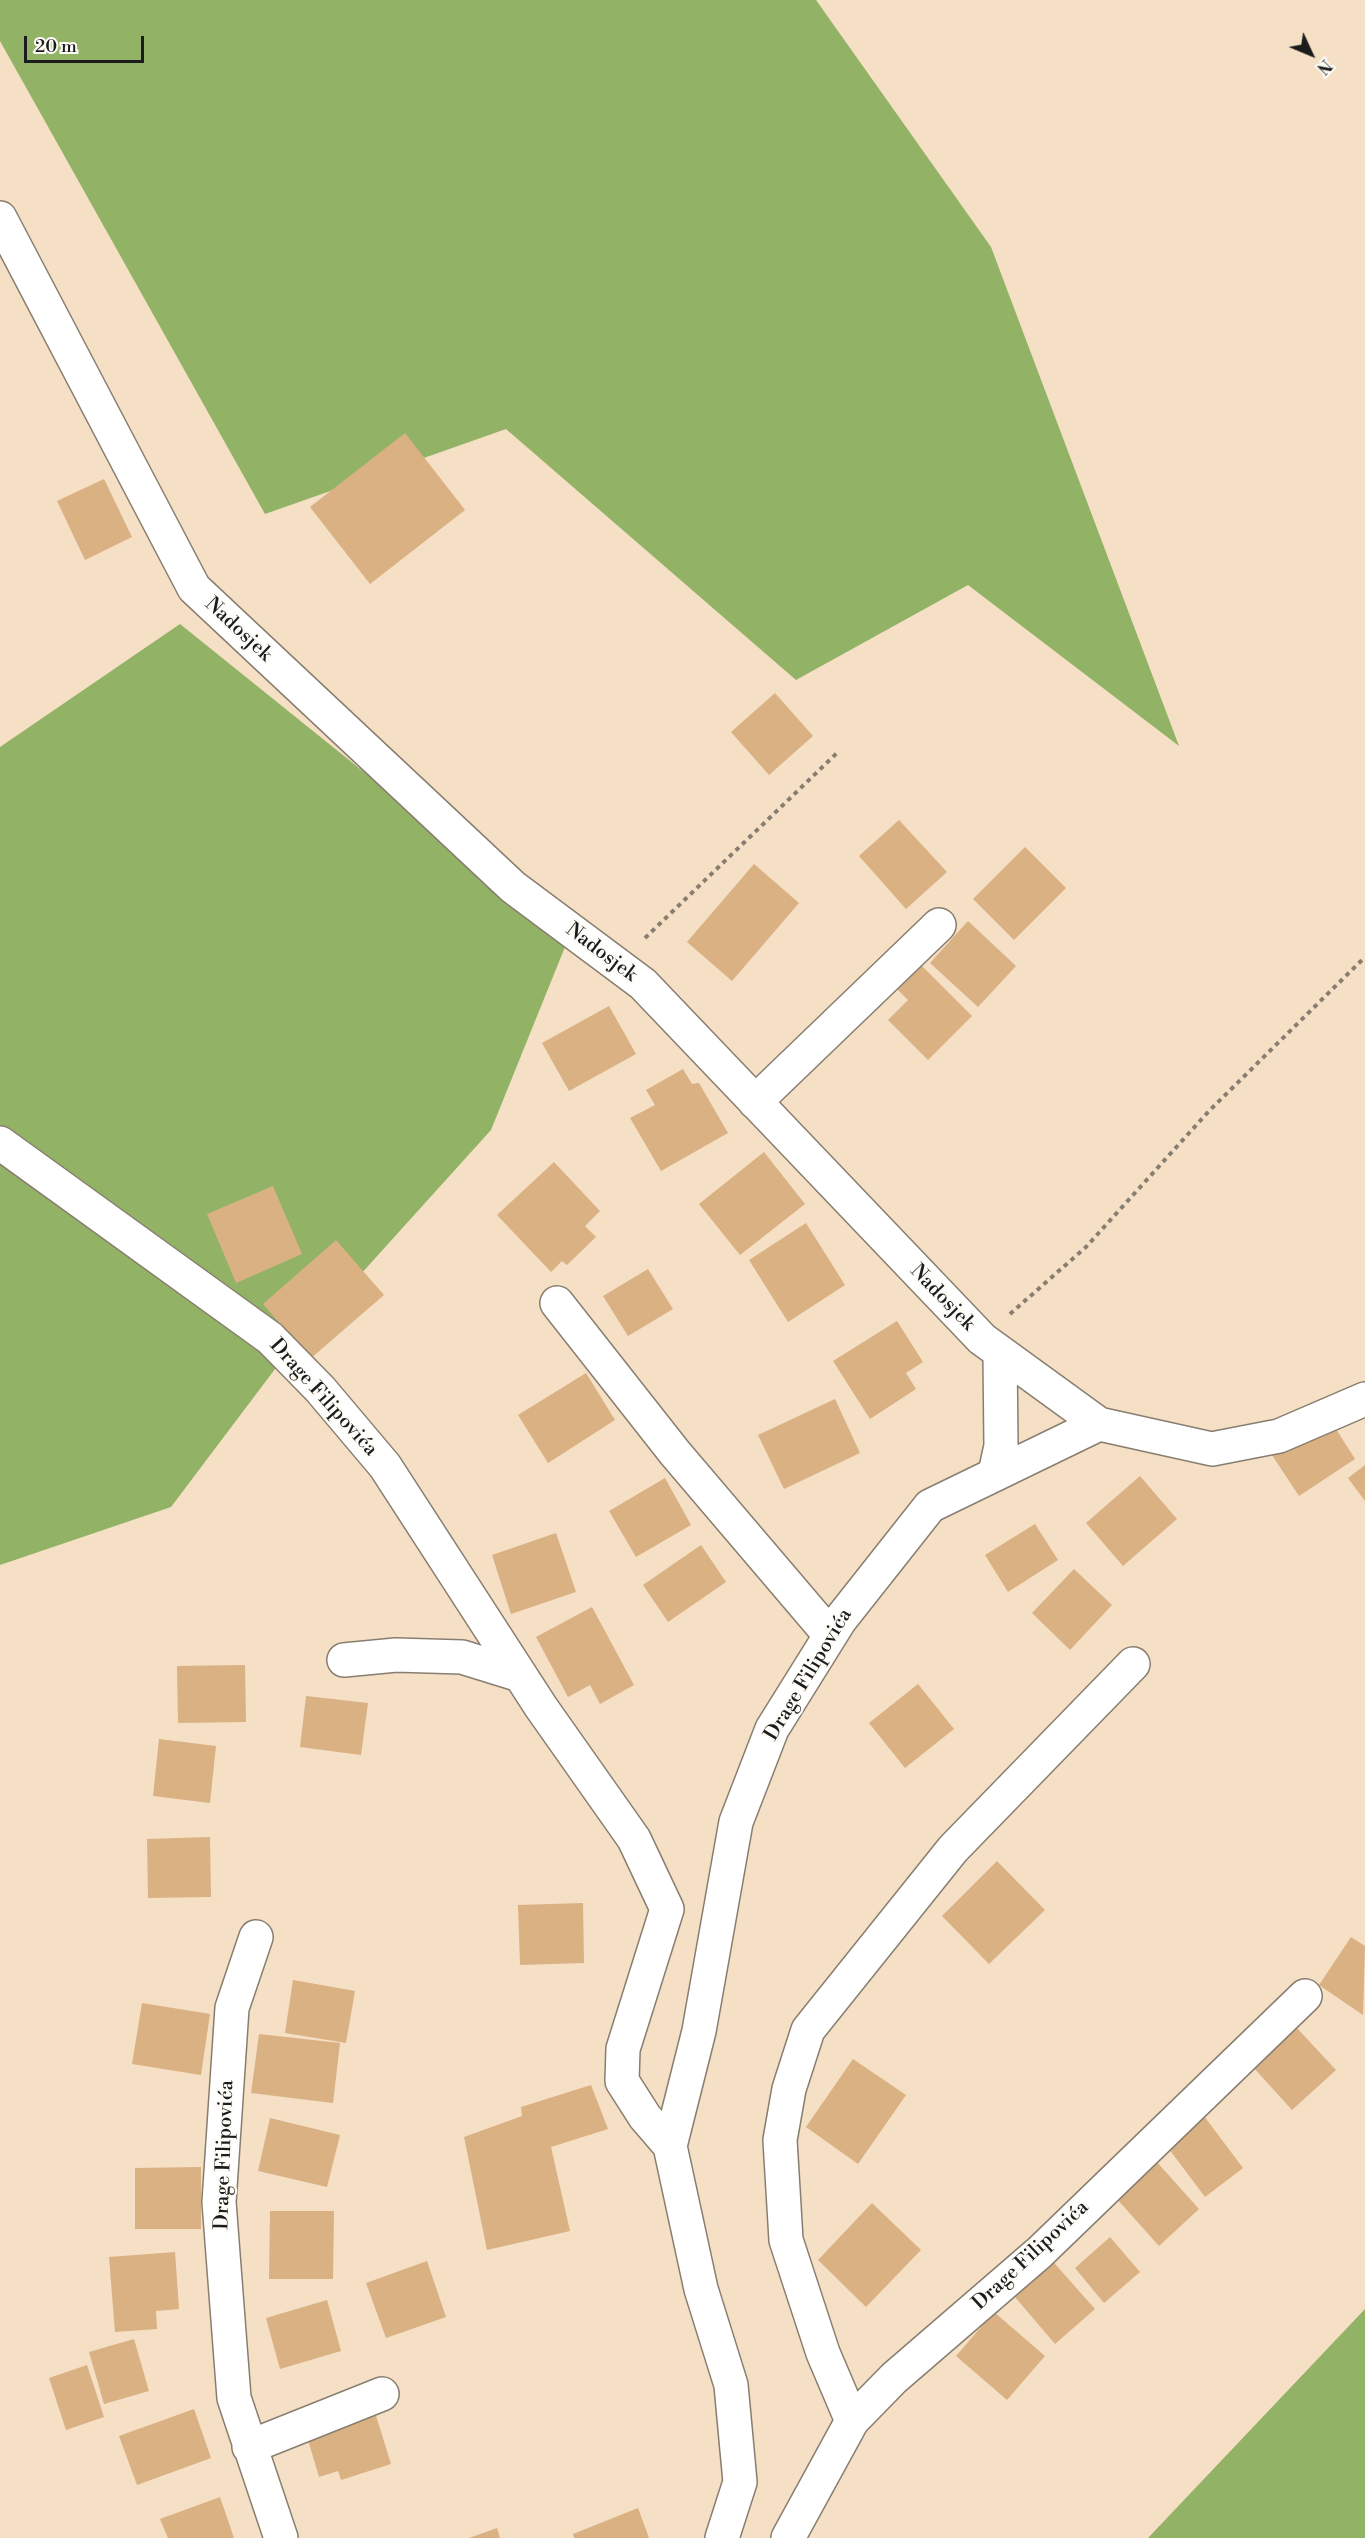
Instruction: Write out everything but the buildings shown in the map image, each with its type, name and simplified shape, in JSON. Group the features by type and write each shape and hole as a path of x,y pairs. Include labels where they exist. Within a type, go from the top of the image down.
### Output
{"street":[{"name":"Nadosjek","path":"0,218 194,588 513,887 643,984 991,1347 1099,1424 1212,1449 1279,1436 1365,1399"},
{"path":"755,1102 939,925"},
{"name":"Drage Filipovića","path":"0,1143 278,1346 320,1389 385,1466 520,1675 634,1839 667,1909 622,2049 622,2081 645,2117 670,2146"},
{"path":"556,1303 675,1453 830,1635"},
{"path":"991,1347 1001,1446 995,1473"},
{"name":"Drage Filipovića","path":"722,2538 740,2482 731,2385 701,2289 670,2146 699,2031 736,1822 772,1729 830,1635 930,1506 1099,1424"},
{"path":"344,1660 396,1655 462,1658 520,1675"},
{"path":"852,2421 823,2353 786,2240 780,2140 789,2090 808,2030 953,1849 1133,1664"},
{"name":"Drage Filipovića","path":"256,1937 232,2008 219,2202 234,2398 281,2538"},
{"name":"Drage Filipovića","path":"788,2538 852,2421 894,2378 1040,2252 1305,1996"},
{"path":"249,2447 382,2394"}],"path":[{"path":"618,965 839,751"},
{"path":"991,1347 1086,1247 1209,1111 1365,957"}],"green space":[{"path":"0,0 816,0 991,247 1179,746 968,585 796,680 506,429 265,514 0,41"},
{"path":"180,624 569,937 491,1130 275,1369 171,1507 0,1565 0,747"},
{"path":"1365,2309 1365,2538 1148,2538"}]}
